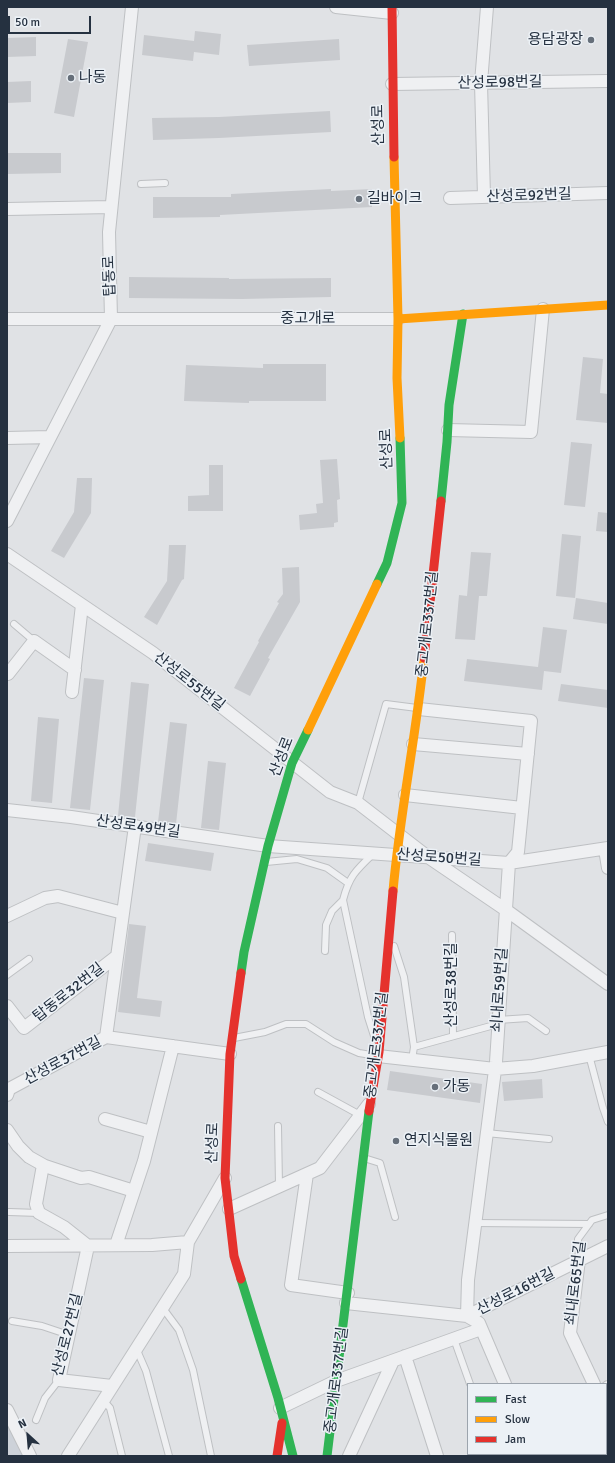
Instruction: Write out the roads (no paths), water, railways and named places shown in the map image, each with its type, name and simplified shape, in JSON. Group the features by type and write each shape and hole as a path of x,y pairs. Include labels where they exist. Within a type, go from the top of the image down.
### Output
{"street":[{"name":"탑동로","path":"7,521 111,318 108,232 132,7"},
{"path":"336,7 392,10"},
{"path":"484,197 482,83 487,7"},
{"name":"산성로","path":"293,1456 282,1413 234,1256 225,1178 230,1054 244,952 268,846 292,763 348,648 387,563 402,503 397,378 398,319 392,84 392,10"},
{"name":"산성로98번길","path":"392,84 608,81"},
{"name":"산성로92번길","path":"450,198 608,193"},
{"path":"7,209 111,207"},
{"name":"중고개로","path":"7,319 398,319 608,305"},
{"path":"448,430 531,432 543,309"},
{"name":"중고개로337번길","path":"327,1456 371,1101 379,1054 396,855 419,709 448,430 449,405 463,314"},
{"path":"7,438 50,437"},
{"name":"산성로55번길","path":"7,554 153,654 330,792 358,803 428,857"},
{"path":"72,692 82,605"},
{"path":"8,674 34,641 75,670"},
{"name":"쇠내로59번길","path":"419,709 531,721 518,852 509,862 495,1069 468,1280 467,1316"},
{"path":"413,744 528,754"},
{"path":"405,795 522,808"},
{"name":"산성로49번길","path":"7,810 71,817 268,846"},
{"path":"106,1037 135,826"},
{"name":"산성로50번길","path":"268,846 509,862 606,848"},
{"path":"606,848 608,868"},
{"path":"428,857 506,910 608,984"},
{"path":"7,916 45,898 58,896 123,913"},
{"name":"탑동로32번길","path":"7,1006 24,1028 117,956"},
{"name":"산성로37번길","path":"8,1091 106,1037 230,1054"},
{"path":"116,1246 151,1132 173,1046"},
{"path":"379,1054 412,1060 495,1069 533,1066 608,1052"},
{"path":"229,1209 320,1168 371,1101"},
{"path":"105,1119 151,1132"},
{"path":"7,1130 18,1146 43,1165 81,1178 89,1177 134,1191"},
{"path":"43,1165 36,1204 39,1213 64,1227 88,1246"},
{"path":"307,1174 291,1285 347,1298 467,1316 479,1323 505,1383"},
{"path":"68,1456 184,1274 188,1242 225,1178"},
{"path":"7,1246 116,1246 188,1242"},
{"name":"산성로27번길","path":"59,1380 88,1246"},
{"name":"산성로16번길","path":"467,1316 608,1246"},
{"name":"쇠내로65번길","path":"579,1260 570,1333 594,1383"},
{"name":"산성로16번길","path":"282,1413 336,1380 481,1329"},
{"path":"405,1356 437,1456"},
{"path":"349,1456 393,1360"},
{"path":"59,1380 112,1386"},
{"path":"7,1410 30,1456"},
{"path":"277,1456 282,1413"}],"lane":[{"path":"141,184 165,183"},
{"path":"14,624 34,641"},
{"path":"358,803 386,704 419,709"},
{"path":"232,1039 265,1032 286,1024 306,1024 334,1042 359,1053 379,1054 368,1017 343,900 348,883 359,868 374,854"},
{"path":"265,863 297,859 327,868 348,883"},
{"path":"324,951 326,925 332,911 343,900"},
{"name":"중고개로337번길","path":"389,931 404,978 414,1047 412,1060"},
{"name":"산성로38번길","path":"452,935 453,1036"},
{"path":"7,975 29,959"},
{"name":"산성로38번길","path":"414,1047 498,1022 528,1018 546,1031"},
{"path":"589,1055 608,1122"},
{"path":"318,1092 360,1116"},
{"path":"278,1126 279,1186"},
{"path":"486,1133 549,1139"},
{"path":"364,1158 380,1163 395,1217"},
{"path":"9,1212 39,1213"},
{"name":"쇠내로65번길","path":"579,1260 578,1239 592,1220 608,1215"},
{"path":"475,1223 589,1224"},
{"path":"162,1308 179,1330 193,1370 211,1456"},
{"path":"12,1321 42,1326 69,1335"},
{"path":"454,1338 470,1383"},
{"path":"136,1348 146,1371 169,1456"},
{"name":"산성로27번길","path":"36,1420 45,1398 59,1380"},
{"path":"103,1400 110,1408 122,1455"}],"place":[{"name":"용담광장","path":"591,40"},
{"name":"나동","path":"71,78"},
{"name":"길바이크","path":"359,199"},
{"name":"가동","path":"435,1087"},
{"name":"연지식물원","path":"396,1141"}]}
